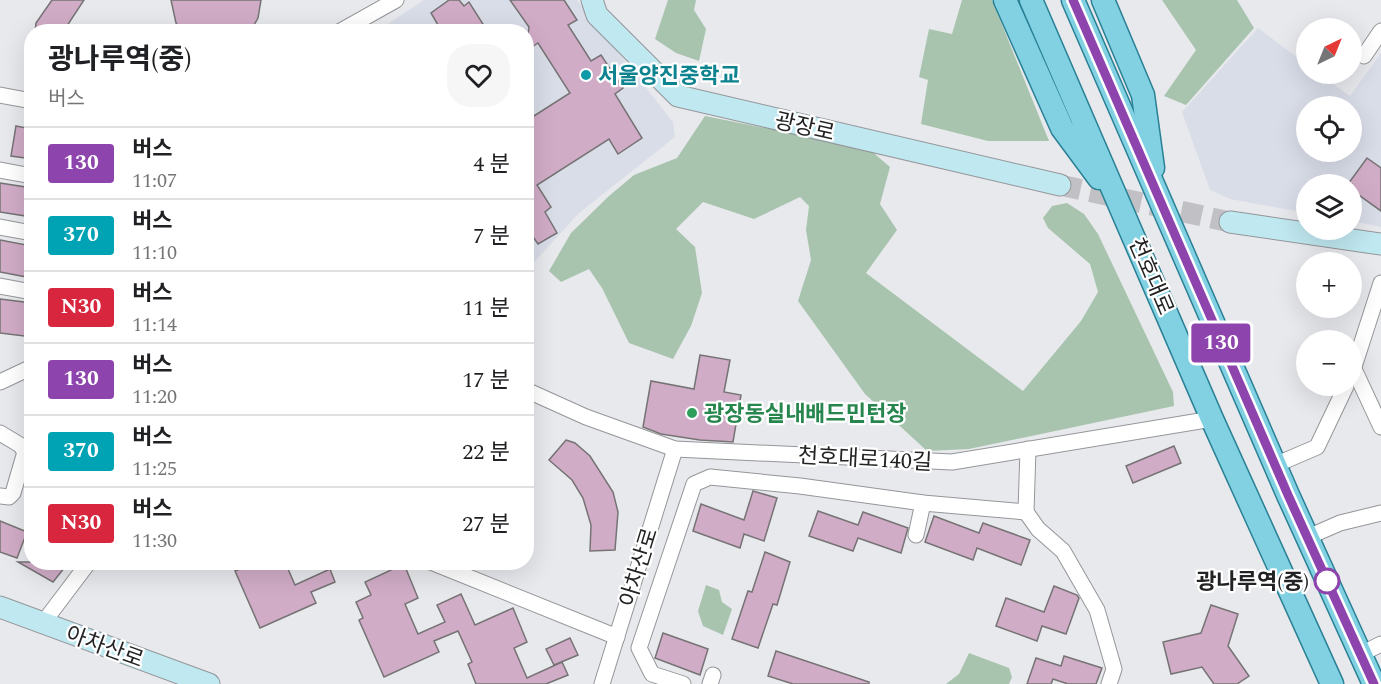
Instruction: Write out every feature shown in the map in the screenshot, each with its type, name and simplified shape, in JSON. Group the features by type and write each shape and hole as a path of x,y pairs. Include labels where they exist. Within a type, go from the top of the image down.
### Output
{"main road":[{"path":"1005,0 1062,128 1125,214"},
{"name":"천호대로","path":"1031,0 1212,419 1332,684"},
{"name":"천호대로","path":"1073,0 1308,537 1371,649 1374,684"},
{"path":"1104,0 1143,95 1157,196"}],"street":[{"path":"353,24 396,0"},
{"name":"광장로","path":"592,0 597,15 678,96 1060,185"},
{"path":"1364,56 1381,31"},
{"path":"0,95 24,100"},
{"path":"0,170 24,174"},
{"path":"1230,222 1381,244"},
{"path":"0,227 24,232"},
{"path":"1362,343 1381,284"},
{"path":"0,286 24,290"},
{"path":"0,382 24,371"},
{"path":"1362,389 1381,427"},
{"name":"천호대로140길","path":"534,394 586,417 675,449 952,462 1212,419"},
{"path":"1275,465 1317,447 1341,396"},
{"path":"0,434 20,445 24,451"},
{"name":"아차산로","path":"602,684 675,449"},
{"path":"1028,449 1026,512 1038,529 1063,551 1097,610 1114,669 1109,684"},
{"path":"0,496 9,497 13,493 24,455"},
{"path":"682,684 650,679 639,648 694,484 710,477 800,486 923,503 1026,512"},
{"path":"916,535 923,503"},
{"path":"1308,537 1340,523 1381,513"},
{"path":"43,623 83,570"},
{"path":"451,570 617,637"},
{"name":"아차산로","path":"0,607 210,684"}],"shaded area":[{"path":"424,0 577,0 673,122 675,137 579,213 534,262 534,24 387,24"},
{"path":"1258,28 1296,56 1296,84 1333,84 1350,96 1359,84 1362,84 1362,79 1381,53 1381,227 1362,223 1362,174 1296,174 1296,211 1230,199 1210,190 1182,112"}],"green space":[{"path":"668,0 696,0 694,10 706,29 699,61 676,53 655,39"},
{"path":"962,0 992,0 1049,141 988,141 921,124 928,80 919,77 929,29 952,34"},
{"path":"1162,0 1237,0 1254,28 1186,105 1164,96 1196,50"},
{"path":"705,116 869,149 890,167 880,204 897,230 866,273 1023,391 1081,321 1098,292 1090,264 1048,228 1043,218 1052,206 1067,203 1084,214 1098,234 1173,392 1174,406 969,449 927,451 865,394 798,301 811,260 806,230 809,206 800,197 754,219 703,202 676,229 695,247 702,293 691,326 673,359 629,343 602,288 589,269 561,282 549,271 571,233 634,175 677,158"},
{"path":"706,585 719,590 722,602 732,609 723,635 703,626 698,611"},
{"path":"969,653 1009,668 1012,677 1009,684 946,684 959,674"}],"building":[{"path":"52,0 84,0 68,24 36,23"},
{"path":"171,0 261,0 255,24 176,23"},
{"path":"449,0 459,0 464,6 469,2 483,24 437,24 431,13"},
{"path":"510,0 564,0 577,20 568,25 591,61 601,55 623,88 615,94 642,138 618,154 609,139 537,185 551,207 545,212 557,233 538,244 534,238 534,116 570,93 538,43 534,46 534,24 527,24"},
{"path":"16,126 24,128 24,158 11,156"},
{"path":"1367,158 1381,168 1381,211 1362,197 1362,174 1355,174"},
{"path":"0,183 24,187 24,216 0,212"},
{"path":"0,240 24,244 24,276 0,272"},
{"path":"0,299 24,302 24,336 0,333"},
{"name":"광장동실내배드민턴장","path":"700,355 730,360 724,392 741,395 733,442 661,434 643,427 651,381 694,389"},
{"path":"566,440 575,443 590,456 613,492 618,512 615,550 590,551 591,525 583,498 572,480 549,460"},
{"path":"1174,446 1181,463 1133,483 1126,466"},
{"path":"753,491 777,498 764,541 744,534 740,548 693,531 701,504 744,520"},
{"path":"818,511 858,525 863,512 908,528 901,553 858,538 853,551 809,536"},
{"path":"934,516 979,533 983,523 1030,540 1021,565 977,548 973,560 925,542"},
{"path":"0,521 24,531 24,540 17,558 0,552"},
{"path":"765,552 790,562 777,605 773,604 758,648 732,639 748,591 752,592"},
{"path":"32,570 63,570 53,582"},
{"path":"288,570 295,585 330,570 335,582 311,592 316,603 260,628 235,571"},
{"path":"391,570 406,570 418,598 405,604 418,634 445,622 437,605 461,594 475,625 513,608 527,642 514,648 527,678 562,662 568,675 546,684 476,684 468,664 472,662 458,631 434,641 439,652 384,677 359,620 363,618 356,602 371,595 365,582"},
{"path":"1054,586 1077,595 1079,598 1066,634 1042,626 1037,641 996,626 1006,598 1044,612"},
{"path":"1211,605 1238,614 1228,646 1249,676 1237,684 1214,684 1202,667 1171,674 1163,642 1201,633"},
{"path":"663,633 708,649 700,675 655,658"},
{"path":"570,638 578,655 554,665 546,649"},
{"path":"776,651 869,682 869,684 793,684 768,676"},
{"path":"1064,656 1102,668 1096,684 1068,684 1053,679 1051,684 1027,684 1036,658 1061,666"}],"tunnel":[{"path":"1060,185 1230,222"}],"bus line":[{"name":"130","path":"1073,0 1288,495 1374,684"}],"place":[{"name":"서울양진중학교","path":"586,75"},
{"name":"광장동실내배드민턴장","path":"692,413"},
{"name":"광나루역(중)","path":"1327,581"}]}
